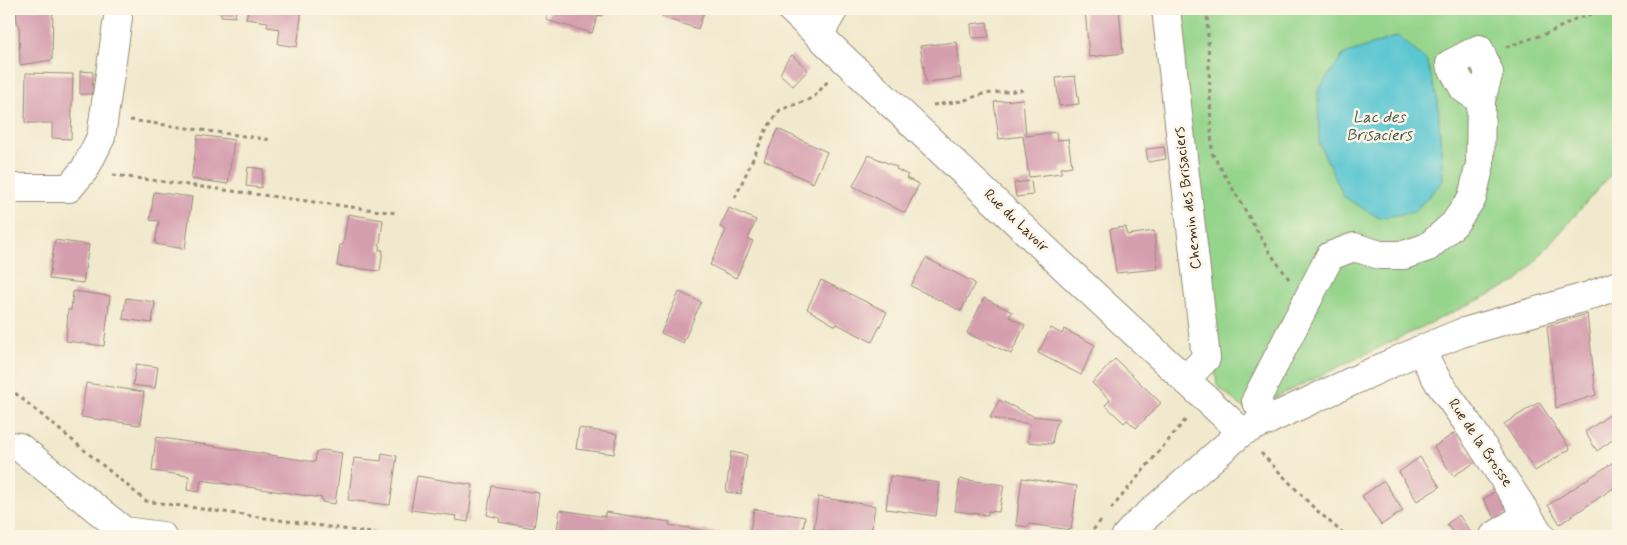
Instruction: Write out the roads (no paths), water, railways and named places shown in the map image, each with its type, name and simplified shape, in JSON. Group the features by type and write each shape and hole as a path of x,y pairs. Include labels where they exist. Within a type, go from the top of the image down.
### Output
{"street":[{"name":"Rue du Lavoir","path":"791,9 1242,432"},
{"path":"819,35 834,9"},
{"name":"Chemin des Brisaciers","path":"1166,9 1206,358 1194,389"},
{"path":"9,188 70,188 85,170 101,137 118,18"},
{"path":"1267,420 1256,400 1330,256 1354,246 1380,255 1404,255 1428,246 1454,224 1472,198 1480,164 1481,100"},
{"path":"1134,533 1242,432 1461,333 1589,296 1618,285"},
{"name":"Rue de la Brosse","path":"1420,350 1439,383 1534,525"},
{"path":"9,446 19,447 124,531 162,536"},
{"path":"1494,536 1534,525"}],"water":[{"name":"Lac des Brisaciers","path":"1398,36 1427,61 1438,102 1443,181 1414,212 1379,218 1344,197 1319,143 1318,90 1344,54"}]}
